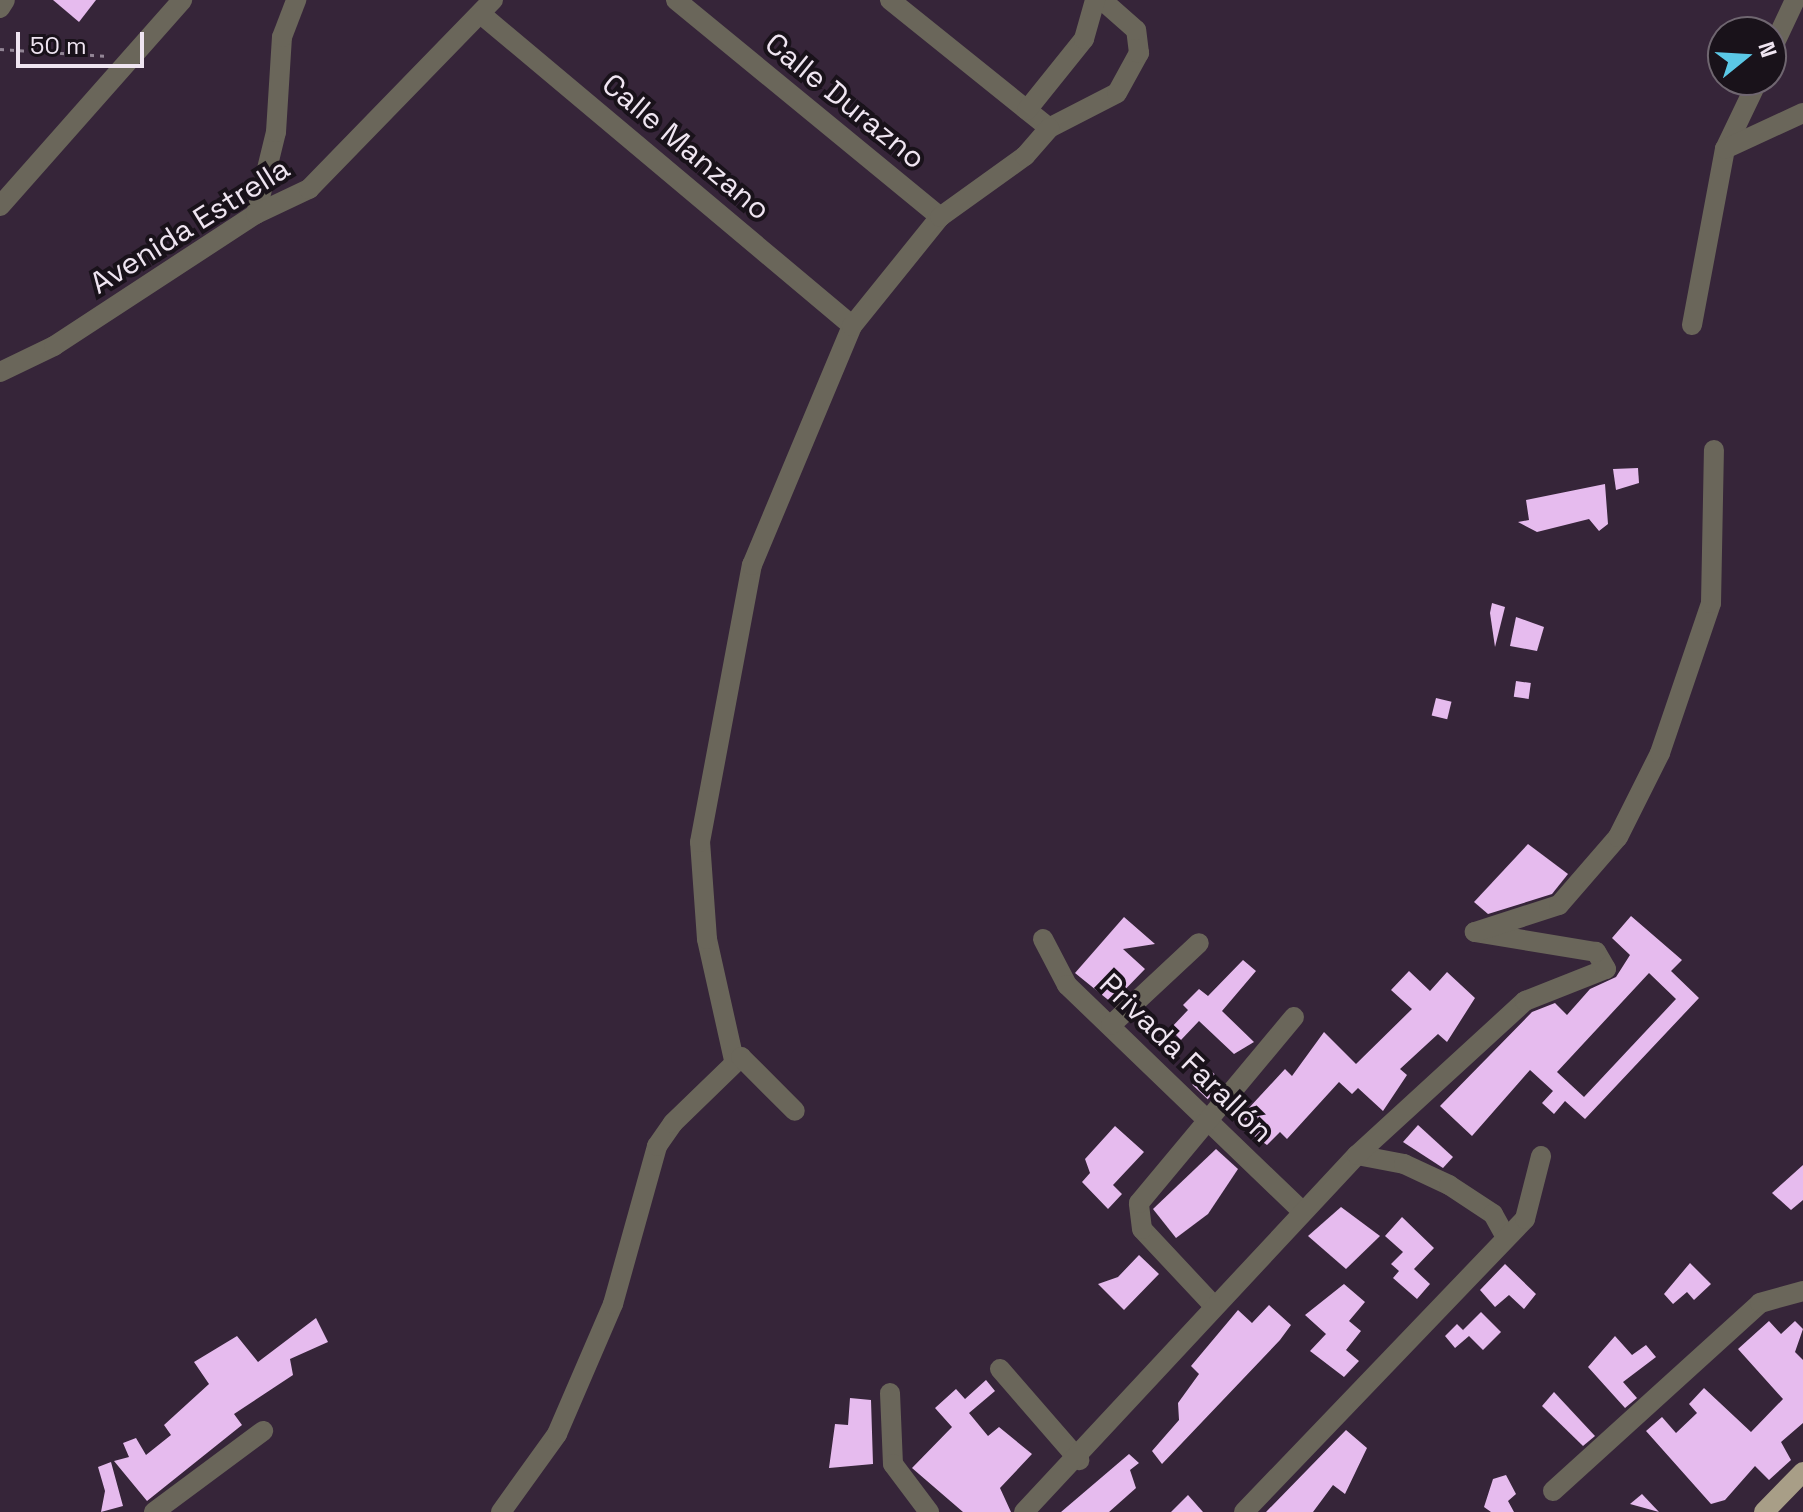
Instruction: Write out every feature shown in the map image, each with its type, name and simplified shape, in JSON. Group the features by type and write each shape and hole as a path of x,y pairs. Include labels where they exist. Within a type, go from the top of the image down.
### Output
{"main road":[{"path":"1764,1512 1803,1472"}],"street":[{"path":"0,8 5,0"},
{"path":"0,206 137,58 182,0"},
{"path":"256,214 276,132 282,37 296,0"},
{"name":"Calle Durazno","path":"676,0 940,217"},
{"path":"890,0 1049,128"},
{"path":"1027,110 1084,39 1095,0"},
{"path":"734,1060 707,939 700,842 752,565 852,326 940,217 1025,156 1049,128 1117,93 1139,53 1136,30 1102,0"},
{"name":"Avenida Estrella","path":"0,372 54,346 256,214 309,189 487,7"},
{"name":"Calle Manzano","path":"487,7 852,326"},
{"path":"1692,325 1725,149 1750,96"},
{"path":"1725,149 1803,113"},
{"path":"1024,1512 1079,1460 1214,1306 1357,1155 1525,1001 1597,977 1606,969 1603,956 1475,932 1559,905 1618,837 1646,781 1711,603 1714,450"},
{"name":"Privada Farallón","path":"1043,939 1067,985 1302,1211"},
{"path":"1111,1025 1199,943"},
{"path":"1214,1306 1135,1217 1208,1119 1294,1017"},
{"path":"734,1060 762,1070 795,1111"},
{"path":"501,1512 557,1434 613,1304 657,1146 734,1060"},
{"path":"1357,1155 1404,1164 1449,1185 1493,1214 1506,1237"},
{"path":"1244,1512 1525,1219 1541,1156"},
{"path":"1553,1491 1760,1303 1803,1291"},
{"path":"1000,1369 1079,1460"},
{"path":"890,1393 893,1464 929,1512"},
{"path":"154,1512 263,1431"}],"path":[{"path":"0,49 137,58"}],"building":[{"path":"53,0 96,0 79,22"},
{"path":"1638,468 1639,483 1616,490 1613,469"},
{"path":"1605,484 1608,524 1599,531 1589,519 1537,532 1518,522 1529,520 1526,500"},
{"path":"1492,603 1505,607 1495,647 1490,613"},
{"path":"1516,617 1544,627 1537,651 1510,646"},
{"path":"1516,681 1531,683 1529,699 1514,697"},
{"path":"1436,698 1452,702 1447,719 1432,715"},
{"path":"1528,844 1568,874 1552,894 1488,914 1474,902"},
{"path":"1631,916 1682,960 1671,971 1699,998 1585,1119 1565,1101 1554,1114 1542,1103 1553,1091 1530,1070 1472,1136 1440,1106 1532,1012 1555,1003 1567,1015 1590,989 1616,977 1630,955 1612,938","holes":["1649,973 1676,999 1584,1097 1557,1072"]},
{"path":"1124,917 1155,944 1123,949 1145,969 1112,1003 1075,973"},
{"path":"1243,960 1256,971 1222,1011 1254,1042 1234,1054 1199,1021 1181,1040 1170,1029 1188,1010 1183,1005 1199,989 1208,996"},
{"path":"1409,971 1430,991 1447,972 1475,998 1447,1042 1438,1034 1400,1069 1407,1075 1383,1111 1358,1088 1352,1094 1339,1082 1287,1139 1280,1132 1267,1145 1235,1123 1285,1069 1292,1076 1324,1032 1356,1064 1412,1009 1391,990"},
{"path":"1208,1068 1223,1082 1208,1099 1192,1085"},
{"path":"1418,1125 1453,1157 1443,1168 1403,1142"},
{"path":"1115,1126 1144,1152 1113,1185 1122,1194 1108,1209 1082,1182 1090,1173 1085,1159"},
{"path":"1216,1149 1238,1169 1208,1214 1176,1238 1153,1209"},
{"path":"1803,1165 1803,1200 1791,1210 1772,1193"},
{"path":"1341,1207 1380,1236 1346,1269 1308,1236"},
{"path":"1402,1217 1434,1248 1414,1269 1430,1284 1417,1299 1393,1278 1399,1271 1391,1264 1403,1252 1385,1236"},
{"path":"1139,1255 1159,1274 1124,1310 1098,1284 1118,1277"},
{"path":"1690,1263 1711,1284 1694,1300 1687,1292 1673,1304 1664,1294"},
{"path":"1505,1264 1536,1294 1524,1309 1509,1295 1495,1307 1480,1290"},
{"path":"1344,1284 1365,1302 1349,1321 1361,1331 1346,1350 1359,1361 1344,1377 1310,1351 1326,1334 1305,1315"},
{"path":"1269,1305 1291,1325 1162,1464 1152,1451 1179,1420 1178,1403 1199,1374 1191,1366 1238,1310 1252,1323"},
{"path":"1481,1312 1501,1332 1483,1350 1469,1336 1455,1348 1445,1336 1457,1324 1463,1330"},
{"path":"316,1318 328,1342 290,1359 293,1375 234,1414 242,1425 147,1501 114,1461 129,1457 123,1443 136,1438 146,1455 171,1435 164,1425 209,1384 194,1362 237,1336 258,1362"},
{"path":"1769,1321 1781,1334 1795,1321 1803,1329 1795,1352 1803,1360 1803,1423 1781,1442 1791,1460 1769,1480 1755,1466 1725,1500 1711,1504 1646,1431 1662,1417 1676,1433 1697,1413 1689,1404 1704,1388 1751,1432 1783,1399 1738,1349"},
{"path":"1615,1336 1632,1355 1646,1345 1656,1357 1623,1382 1637,1398 1625,1408 1588,1367"},
{"path":"986,1380 995,1391 969,1413 988,1436 999,1427 1032,1454 1000,1488 1011,1512 963,1512 912,1468 952,1427 935,1408 956,1389 965,1399"},
{"path":"1554,1392 1595,1436 1583,1446 1542,1406"},
{"path":"850,1398 871,1400 873,1464 829,1468 835,1424 848,1425"},
{"path":"1346,1430 1367,1448 1345,1494 1333,1485 1313,1512 1266,1512"},
{"path":"1129,1454 1139,1463 1130,1470 1136,1488 1109,1512 1061,1512"},
{"path":"111,1462 123,1506 101,1512 105,1491 98,1467"},
{"path":"1506,1475 1516,1494 1508,1501 1514,1512 1491,1512 1484,1507 1493,1479"},
{"path":"1642,1494 1659,1512 1630,1504"},
{"path":"1188,1495 1203,1512 1171,1512"}]}
